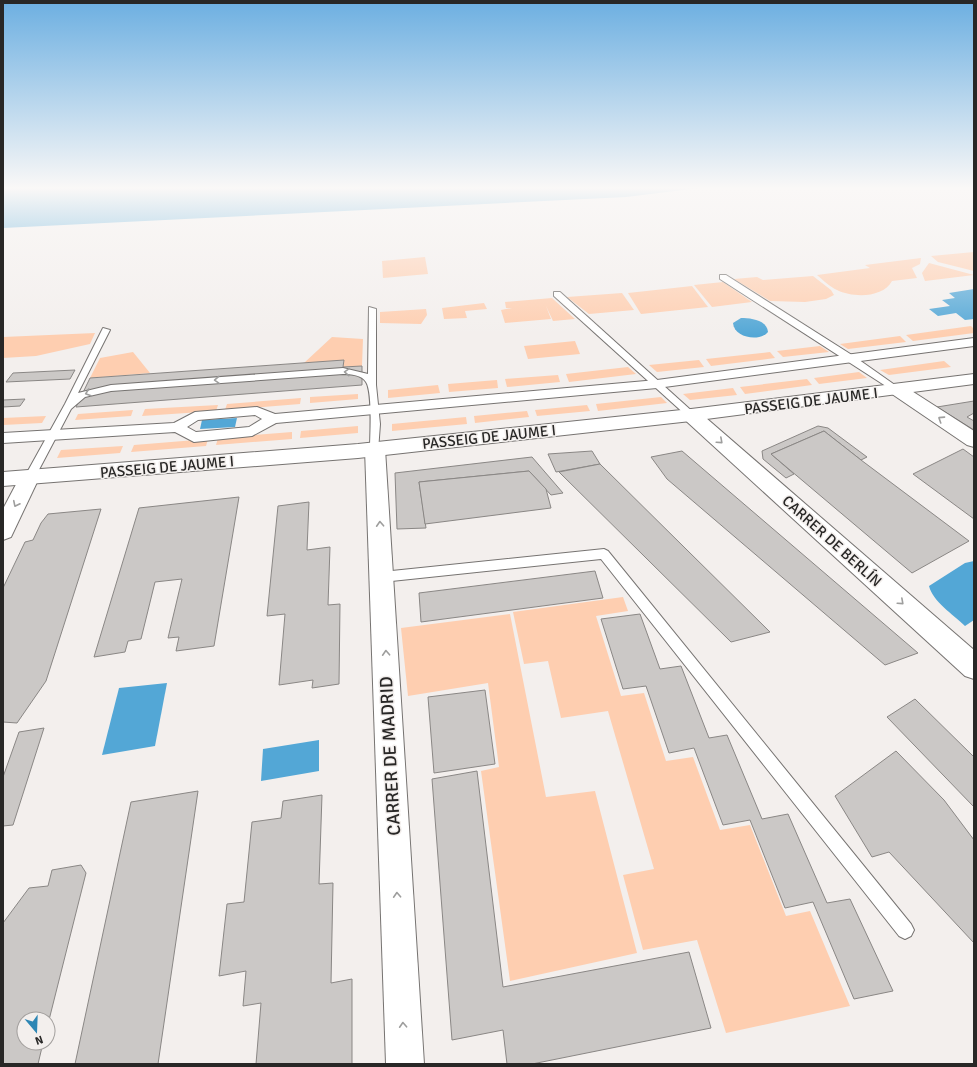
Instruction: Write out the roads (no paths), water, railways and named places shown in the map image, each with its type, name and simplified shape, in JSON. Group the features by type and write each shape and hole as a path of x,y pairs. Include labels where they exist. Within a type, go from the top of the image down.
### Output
{"street":[{"name":"PASSEIG DE JAUME I","path":"177,426 194,437 252,431 273,419 374,411 657,384 974,342"},
{"name":"PASSEIG DE JAUME I","path":"3,479 375,449 691,415 898,390 974,379"},
{"path":"898,390 974,440"},
{"name":"PASSEIG DE JAUME I","path":"3,438 52,436 177,426 195,416 257,411 273,419"},
{"name":"CARRER DE BERLÍN","path":"691,415 974,667"},
{"name":"CARRER DE MADRID","path":"375,449 405,1064"},
{"path":"3,531 29,478"}],"lane":[{"path":"723,277 898,390"},
{"path":"557,294 691,415"},
{"path":"372,309 372,385 375,449"},
{"path":"29,478 106,330"},
{"path":"67,407 82,395 112,388 343,371 359,373 365,376 372,385"},
{"path":"382,577 604,554 905,930"}],"water":[{"path":"974,289 974,319 965,320 956,313 938,316 929,309 950,306 942,300 955,298 949,293"},
{"path":"741,318 749,318 762,322 767,328 768,332 754,338 742,335 734,328 733,323"},
{"path":"237,418 235,427 200,429 202,420"},
{"path":"974,561 974,620 965,626 939,603 931,592 929,586 965,563"},
{"path":"167,683 155,746 102,755 119,688"},
{"path":"319,740 319,771 261,781 263,749"}]}
